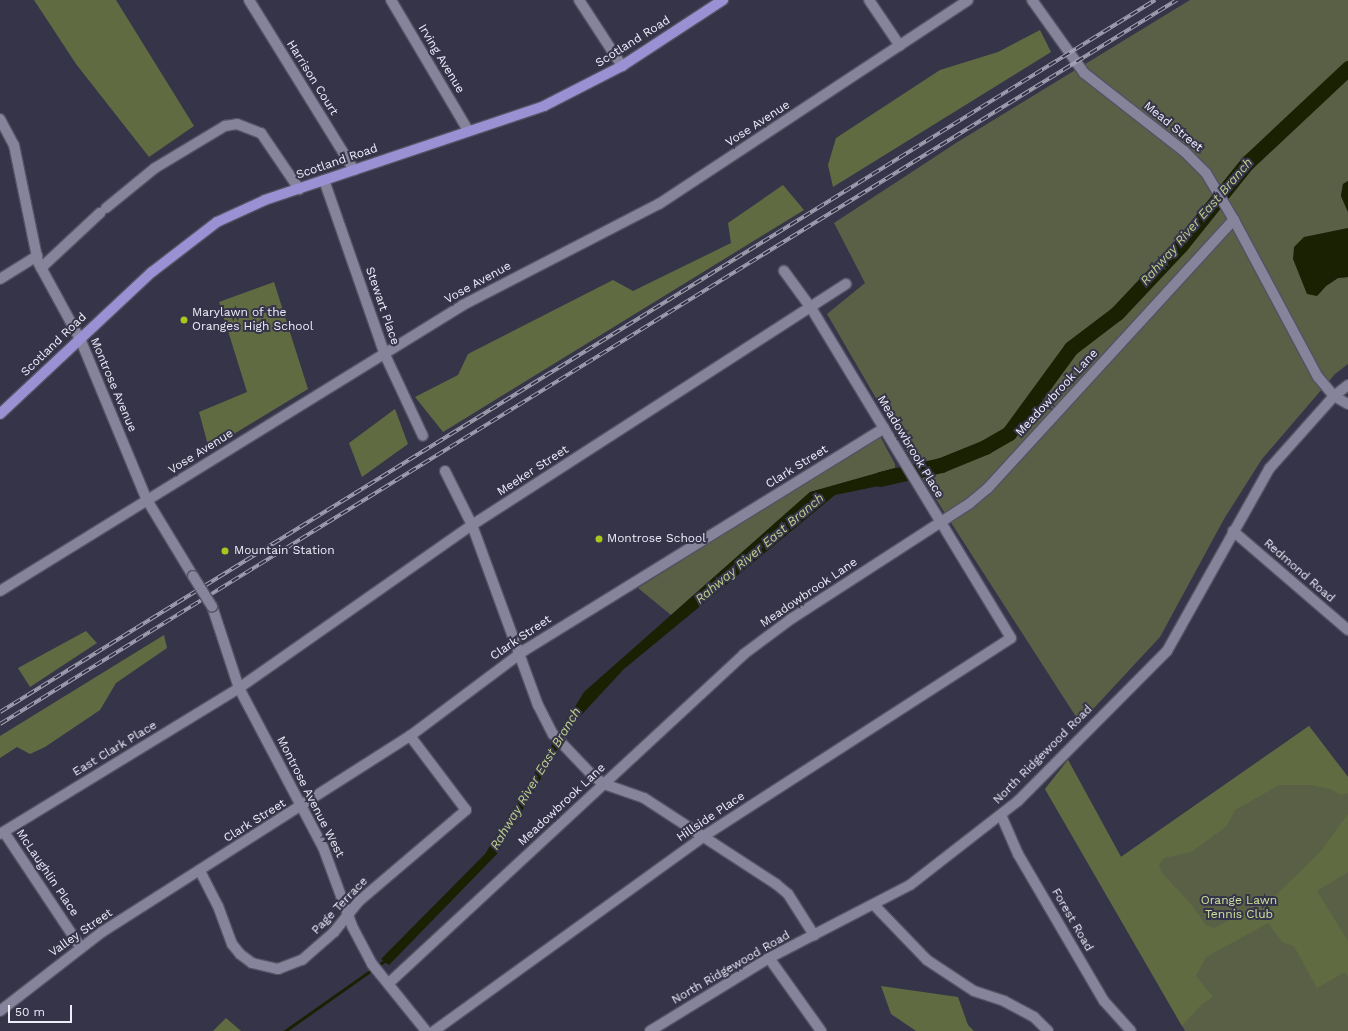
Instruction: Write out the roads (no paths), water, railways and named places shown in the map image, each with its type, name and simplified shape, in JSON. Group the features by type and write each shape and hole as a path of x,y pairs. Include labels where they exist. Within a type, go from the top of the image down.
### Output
{"main road":[{"name":"Scotland Road","path":"0,414 152,272 199,235 240,210 468,130 544,106 622,66 723,0"}],"street":[{"name":"Harrison Court","path":"249,0 354,170"},
{"name":"Irving Avenue","path":"391,0 468,130"},
{"path":"579,0 622,66"},
{"path":"869,0 900,46"},
{"name":"Vose Avenue","path":"0,592 385,354 463,304 659,204 968,0"},
{"name":"Mead Street","path":"1032,0 1084,73 1184,151 1206,172 1225,203 1314,370 1334,396"},
{"name":"Montrose Avenue","path":"0,119 14,145 40,268 80,338 147,500 212,606"},
{"path":"40,268 103,210 155,168 225,126 237,124 250,127 261,133 299,189"},
{"name":"Stewart Place","path":"324,180 385,354 423,436"},
{"name":"Meadowbrook Lane","path":"389,983 762,640 988,488 1234,220"},
{"path":"0,279 37,256"},
{"name":"Meadowbrook Place","path":"784,271 812,308 907,468 941,521 1011,638"},
{"name":"Meeker Street","path":"239,688 472,525 812,308 846,284"},
{"name":"North Ridgewood Road","path":"650,1031 769,958 875,906 910,886 1018,801 1167,651 1268,469 1334,396 1348,385"},
{"path":"1334,396 1348,404"},
{"name":"Clark Street","path":"181,882 302,807 410,736 519,653 884,428"},
{"path":"445,471 472,525 538,705 553,734 592,775 604,784 644,798 704,836 788,894 814,935"},
{"name":"Redmond Road","path":"1233,531 1348,630"},
{"name":"Montrose Avenue West","path":"212,606 239,688 323,847 347,914 372,964 389,983 426,1031"},
{"name":"Hillside Place","path":"434,1031 704,836 1011,638"},
{"name":"East Clark Place","path":"2,833 239,688"},
{"name":"Page Terrace","path":"200,871 218,906 232,944 252,962 265,968 278,969 302,960 334,932 347,914 466,810 410,736"},
{"name":"Forest Road","path":"1001,815 1018,854 1104,1001 1131,1031"},
{"name":"McLaughlin Place","path":"2,833 81,948"},
{"name":"Valley Street","path":"0,1011 81,948 181,882"},
{"path":"875,906 927,960 974,991 1004,1002 1034,1017 1048,1031"},
{"path":"769,958 821,1031"}],"water":[{"path":"1348,181 1348,212 1341,196 1343,184"},
{"path":"1348,228 1348,277 1338,278 1326,286 1317,296 1307,294 1293,259 1294,247 1304,237"},
{"path":"895,468 903,481 835,495 624,669 572,725 497,854 389,965 381,959 485,854 584,692 810,492"}],"waterway":[{"name":"Rahway River East Branch","path":"880,479 941,465 985,447 1009,433 1071,348 1117,313 1181,245 1247,163 1348,68"},
{"name":"Rahway River East Branch","path":"377,966 386,960"},
{"name":"Rahway River East Branch","path":"285,1031 373,969"}],"railway":[{"path":"0,712 1155,0"},
{"path":"0,724 1177,0"}],"place":[{"name":"Marylawn of the Oranges High School","path":"184,320"},
{"name":"Montrose School","path":"599,539"},
{"name":"Mountain Station","path":"225,551"}],"park label":[{"name":"Orange Lawn Tennis Club","path":"1239,908"}]}
